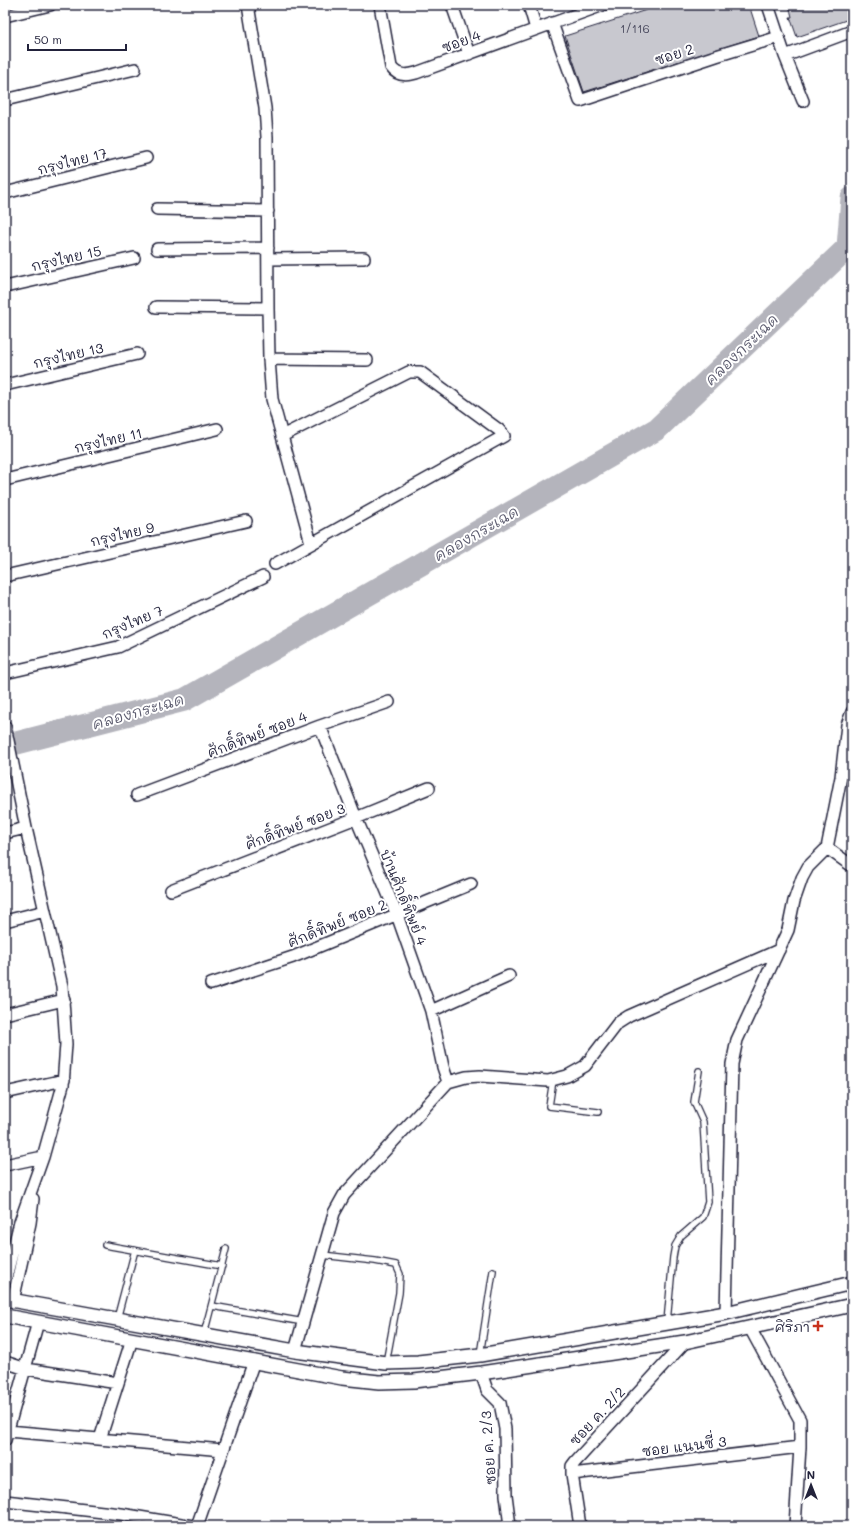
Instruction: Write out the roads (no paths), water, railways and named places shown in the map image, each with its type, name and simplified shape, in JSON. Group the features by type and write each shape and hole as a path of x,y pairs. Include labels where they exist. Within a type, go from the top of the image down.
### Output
{"street":[{"path":"5,16 50,5"},
{"path":"248,5 265,108 267,137 268,308 269,359 272,399 311,543"},
{"name":"ซอย 4","path":"380,5 390,64 393,70 398,74 409,75 603,5"},
{"path":"452,5 469,54"},
{"path":"528,5 536,29"},
{"path":"768,5 785,56 803,101"},
{"name":"ซอย 2","path":"552,23 580,101 708,58 779,37"},
{"path":"785,56 852,31"},
{"path":"5,100 136,69"},
{"name":"กรุงไทย 17","path":"5,193 146,158"},
{"path":"157,210 268,211"},
{"path":"157,249 364,258"},
{"name":"กรุงไทย 15","path":"5,287 134,258"},
{"path":"156,307 268,308"},
{"name":"กรุงไทย 13","path":"5,385 137,354"},
{"path":"269,359 367,360"},
{"path":"275,564 504,436 499,430 420,372 409,372 282,436"},
{"name":"กรุงไทย 11","path":"5,480 217,429"},
{"name":"กรุงไทย 9","path":"5,576 246,521"},
{"name":"กรุงไทย 7","path":"5,673 118,647 263,577"},
{"name":"ศักดิ์ทิพย์ ซอย 4","path":"136,795 320,726 389,702"},
{"path":"726,1313 732,1064 737,1040 788,930 802,878 808,867 827,848 847,777 847,725 852,712"},
{"path":"5,726 64,1000 66,1044 64,1080 44,1157 20,1222 5,1281"},
{"name":"บ้านศักดิ์ทิพย์ 4","path":"320,726 356,818 397,915 431,1011 443,1067 448,1082"},
{"name":"ศักดิ์ทิพย์ ซอย 3","path":"171,890 429,788"},
{"path":"5,833 26,828"},
{"path":"827,848 852,866"},
{"name":"ศักดิ์ทิพย์ ซอย 2","path":"211,984 292,957 471,884"},
{"path":"5,921 45,911"},
{"path":"295,1351 334,1213 344,1195 448,1082 466,1077 480,1076 548,1081 568,1076 586,1066 618,1023 629,1016 779,950"},
{"path":"431,1011 509,976"},
{"path":"5,1014 64,1000"},
{"path":"5,1093 64,1080"},
{"path":"5,1165 44,1157"},
{"path":"35,1182 30,1224 9,1300 295,1351 386,1363 418,1362 480,1354 726,1313 852,1283"},
{"path":"5,1316 342,1378 379,1382 414,1381 481,1373 685,1342 852,1305"},
{"path":"38,1322 26,1369 6,1435 100,1439 223,1450"},
{"path":"750,1328 800,1420 800,1447 795,1526"},
{"path":"624,1330 628,1350"},
{"path":"100,1439 132,1339"},
{"name":"ซอย ค. 2/2","path":"572,1474 572,1466 575,1462 685,1342"},
{"path":"196,1526 254,1361"},
{"path":"5,1362 26,1369 118,1383"},
{"name":"ซอย ค. 2/3","path":"481,1373 487,1390 500,1403 504,1429 506,1495 510,1526"},
{"name":"ซอย แนนซี่ 3","path":"572,1474 800,1447"},
{"path":"572,1474 580,1526"},
{"path":"5,1501 121,1514 193,1526"}],"lane":[{"path":"667,1323 675,1246 681,1236 703,1217 708,1202 703,1122 694,1102 699,1071"},
{"path":"553,1079 549,1106 598,1112"},
{"path":"105,1245 222,1266"},
{"path":"204,1335 226,1249"},
{"path":"117,1319 135,1250"},
{"path":"322,1255 396,1265 400,1274 399,1293 386,1363"},
{"path":"480,1354 494,1271"},
{"path":"212,1306 304,1322"}],"waterway":[{"name":"คลองกระเฉด","path":"5,746 184,700 657,429 848,247 852,198"}],"place":[{"name":"ศิริภา","path":"818,1326"}]}
